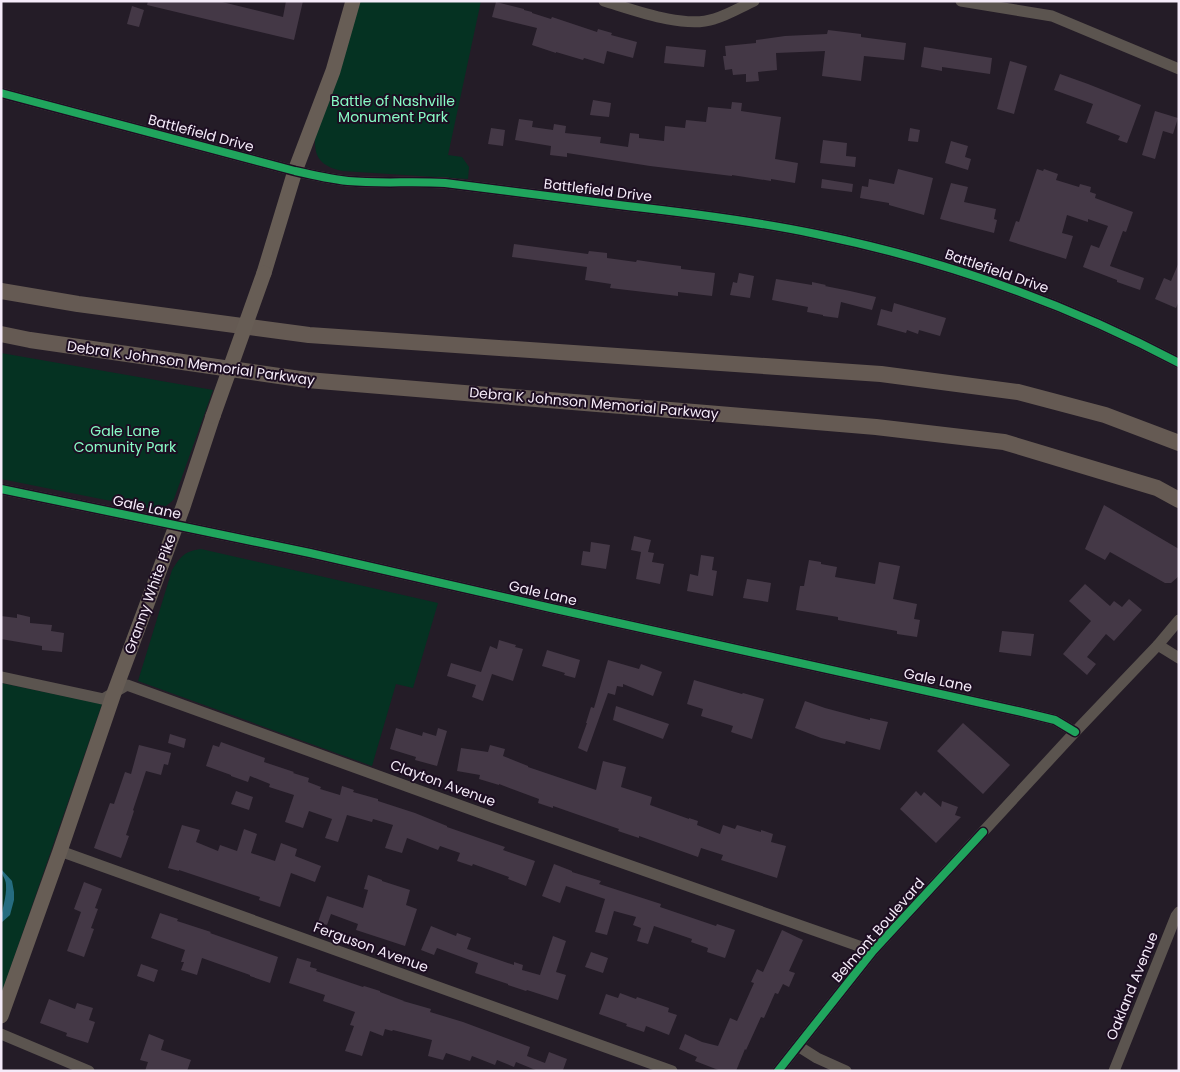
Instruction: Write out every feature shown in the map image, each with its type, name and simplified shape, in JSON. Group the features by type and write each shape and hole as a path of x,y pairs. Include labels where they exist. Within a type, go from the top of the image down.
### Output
{"highway":[{"path":"1,291 78,304 309,335 881,374 1018,392 1105,415 1179,443"},
{"name":"Debra K Johnson Memorial Parkway","path":"1,334 30,340 307,380 876,427 1004,442 1157,488 1179,500"}],"main road":[{"name":"Granny White Pike","path":"1,1016 114,693 183,507 264,272 295,171 333,71 353,1"}],"street":[{"path":"604,1 684,22 702,22 714,19 754,1"},
{"path":"961,1 1052,16 1179,69"},
{"name":"Battlefield Drive","path":"1,93 295,171 347,181 452,184 685,213 764,224 891,251 989,280 1061,307 1101,324 1179,363"},
{"name":"Gale Lane","path":"1,489 310,553 1022,712 1055,720 1075,732"},
{"name":"Belmont Boulevard","path":"778,1071 873,951 1075,732 1158,646 1179,620"},
{"path":"1158,646 1179,658"},
{"name":"Clayton Avenue","path":"1,678 103,699 127,685 492,817 873,951"},
{"name":"Ferguson Avenue","path":"60,851 672,1071"},
{"name":"Oakland Avenue","path":"1114,1071 1179,912"},
{"path":"1,1034 89,1071"},
{"path":"798,1046 817,1058 846,1071"}],"green space":[{"name":"Battle of Nashville Monument Park","path":"359,1 481,1 448,155 462,157 469,167 468,179 342,171 324,164 318,156 315,138"},
{"name":"Gale Lane Comunity Park","path":"1,353 213,390 174,499 164,507 151,509 1,479"},
{"path":"201,549 438,603 413,688 396,684 372,766 138,681 172,570 184,555"},
{"path":"1,683 102,704 1,995"}],"water":[{"path":"1,869 12,881 14,900 10,915 1,923 6,883"}],"building":[{"path":"148,1 218,1 283,17 286,1 303,1 294,40 147,5"},
{"path":"496,2 524,9 551,19 552,17 597,32 598,29 612,33 611,35 637,42 633,58 607,51 604,64 556,53 532,45 537,28 492,17"},
{"path":"132,6 144,10 139,27 127,24"},
{"path":"828,30 906,43 904,60 864,56 861,81 822,76 825,51 776,53 777,70 758,72 759,81 746,82 746,74 733,75 732,69 725,70 723,56 726,56 725,46 756,43 756,40 785,36 827,34"},
{"path":"666,46 706,50 704,67 664,63"},
{"path":"924,47 992,58 990,74 942,67 942,71 921,67"},
{"path":"1010,61 1027,66 1014,114 997,109"},
{"path":"1060,74 1141,105 1127,143 1118,140 1120,136 1086,123 1093,104 1054,90"},
{"path":"593,100 611,103 609,117 590,115"},
{"path":"732,102 742,103 741,111 781,117 775,159 798,163 795,183 650,166 567,153 567,157 550,155 551,146 515,140 519,119 533,121 532,127 553,130 554,124 566,126 565,133 601,137 600,143 628,147 630,133 639,134 639,138 664,141 665,126 685,128 686,120 706,122 708,107 731,109"},
{"path":"1155,111 1178,118 1173,134 1163,131 1155,159 1142,155"},
{"path":"491,128 505,130 503,146 488,144"},
{"path":"910,128 920,130 918,142 908,141"},
{"path":"823,140 847,143 846,156 856,157 855,167 820,163"},
{"path":"951,141 968,146 965,157 971,159 968,170 945,163"},
{"path":"898,169 933,178 924,215 889,205 889,203 860,198 862,186 868,187 869,179 894,184"},
{"path":"1037,169 1043,171 1044,169 1058,174 1056,180 1079,187 1080,184 1091,187 1090,192 1096,194 1095,198 1133,212 1126,232 1123,231 1110,266 1144,278 1140,290 1083,267 1091,245 1099,248 1108,226 1088,219 1088,222 1067,215 1062,233 1073,236 1066,259 1009,241 1016,221 1019,222"},
{"path":"822,179 853,184 852,192 821,188"},
{"path":"951,183 968,187 964,202 996,209 994,219 997,220 994,233 940,219"},
{"path":"514,244 588,254 589,251 607,253 607,258 681,266 681,269 715,273 712,296 678,292 678,296 610,288 611,284 585,280 587,267 512,257"},
{"path":"1179,262 1179,301 1176,308 1155,299 1164,278 1171,281"},
{"path":"739,273 754,276 750,298 730,295 733,282 737,283"},
{"path":"776,279 812,285 812,282 876,297 872,310 841,302 838,318 823,316 807,312 808,307 772,300"},
{"path":"894,303 946,318 940,336 919,330 918,334 907,330 906,333 877,325 881,309 892,312"},
{"path":"1104,505 1179,549 1179,576 1171,583 1165,583 1110,552 1105,560 1085,549"},
{"path":"634,536 651,540 648,552 654,553 652,562 664,564 660,584 636,579 641,552 631,550"},
{"path":"591,542 610,545 606,569 581,565 583,551 590,552"},
{"path":"701,555 714,557 712,570 717,571 713,596 687,591 690,574 698,576"},
{"path":"809,560 837,567 835,577 875,584 879,562 900,566 893,599 917,604 914,619 920,620 917,637 897,634 897,631 838,620 838,617 796,610 800,586 804,586"},
{"path":"747,579 771,583 768,602 743,598"},
{"path":"1085,584 1110,606 1114,601 1122,607 1129,599 1142,610 1114,641 1106,634 1087,657 1096,664 1087,675 1063,654 1091,621 1069,601"},
{"path":"17,614 30,617 30,623 52,625 51,631 64,633 62,652 42,650 42,646 1,639 1,616 17,618"},
{"path":"1002,631 1034,634 1031,656 999,652"},
{"path":"499,640 523,649 513,681 492,674 483,701 472,697 476,685 447,676 451,663 481,672 490,646 497,649"},
{"path":"547,650 580,660 575,678 542,666"},
{"path":"608,660 639,669 641,664 662,672 653,696 623,684 623,687 617,686 615,695 608,693 587,752 578,748 591,707 594,708"},
{"path":"694,680 764,699 752,739 731,732 733,726 701,716 703,709 687,704"},
{"path":"805,701 870,720 870,718 888,722 880,750 846,741 845,744 821,738 795,728"},
{"path":"616,706 669,724 663,739 613,720"},
{"path":"963,723 1010,765 983,794 937,751"},
{"path":"396,728 422,736 423,732 436,736 438,728 447,731 437,766 415,760 416,757 390,749"},
{"path":"170,734 186,739 184,748 168,743"},
{"path":"221,742 265,758 264,762 309,778 308,782 321,787 320,789 340,795 342,786 354,790 353,792 378,799 378,801 505,847 503,850 535,861 526,886 508,879 509,877 473,864 472,866 457,861 460,853 440,846 438,850 407,838 402,853 385,848 393,825 373,819 372,822 347,815 338,842 325,838 332,819 309,811 303,828 285,822 294,795 269,787 270,784 250,776 248,782 206,766 213,745 219,747"},
{"path":"139,745 171,753 168,765 164,764 161,775 146,771 133,810 126,835 129,836 121,858 94,848 110,803 114,804 125,772 131,774"},
{"path":"490,745 505,749 503,756 528,767 596,790 603,761 626,767 621,787 652,797 650,805 698,821 697,825 720,834 723,825 735,829 737,825 773,834 771,842 786,846 777,878 721,860 723,855 701,848 698,857 639,836 639,838 618,831 619,829 553,806 553,808 538,803 539,799 499,784 479,779 480,775 457,771 461,748 488,752"},
{"path":"236,791 253,797 249,810 231,804"},
{"path":"916,791 921,796 924,792 941,807 942,801 958,807 955,815 961,817 936,843 900,809"},
{"path":"182,825 200,830 196,842 218,851 220,845 237,851 244,829 257,834 251,853 275,861 281,843 297,849 295,856 321,866 315,882 291,873 280,907 259,900 260,897 168,868"},
{"path":"554,864 601,881 599,884 661,904 660,907 716,926 717,924 735,930 725,958 707,952 708,948 691,942 692,939 654,926 648,944 637,941 641,928 633,925 636,917 614,911 607,935 595,932 605,899 566,886 560,903 542,896"},
{"path":"368,875 410,890 406,905 417,909 405,946 356,930 358,924 331,914 327,925 318,922 327,896 363,908 368,890 364,889"},
{"path":"84,882 102,889 95,908 98,909 91,928 94,929 84,957 67,951 81,912 74,909"},
{"path":"160,913 178,919 177,921 278,957 270,983 202,958 197,975 181,970 184,962 181,962 185,950 151,938"},
{"path":"431,926 456,936 457,933 471,938 467,949 514,965 514,962 523,965 522,970 540,975 553,936 566,941 556,972 566,975 558,1000 475,973 478,963 437,948 434,955 421,950"},
{"path":"782,930 803,940 789,971 795,973 789,987 783,984 778,994 775,993 764,1018 761,1017 745,1049 736,1071 721,1071 695,1061 697,1057 679,1049 685,1034 702,1042 718,1046 730,1018 737,1021 754,983 751,982 757,969 763,972"},
{"path":"591,952 608,958 603,973 585,967"},
{"path":"297,958 311,962 310,967 317,969 316,971 431,1009 430,1012 530,1047 527,1056 545,1063 549,1052 567,1059 563,1071 538,1071 516,1062 514,1067 497,1060 495,1065 472,1056 470,1061 446,1053 443,1060 428,1056 432,1040 385,1029 383,1036 370,1031 362,1056 345,1051 354,1026 350,1025 355,1012 323,1001 325,995 289,983"},
{"path":"141,964 158,970 154,982 137,976"},
{"path":"620,993 669,1008 668,1012 677,1015 669,1035 646,1026 644,1032 599,1014 606,994 618,998"},
{"path":"49,999 75,1009 77,1003 93,1008 89,1020 95,1022 88,1043 66,1036 67,1033 40,1023"},
{"path":"149,1034 164,1040 161,1050 191,1060 187,1071 145,1071 148,1062 140,1060"}],"cycle path":[{"path":"1,93 295,171 328,178 360,182 445,183 722,218 793,229 863,245 956,270 1002,285 1092,321 1179,363"},
{"path":"1,489 310,553 1022,712 1055,720 1075,732"},
{"path":"778,1071 873,951 983,832"}]}
